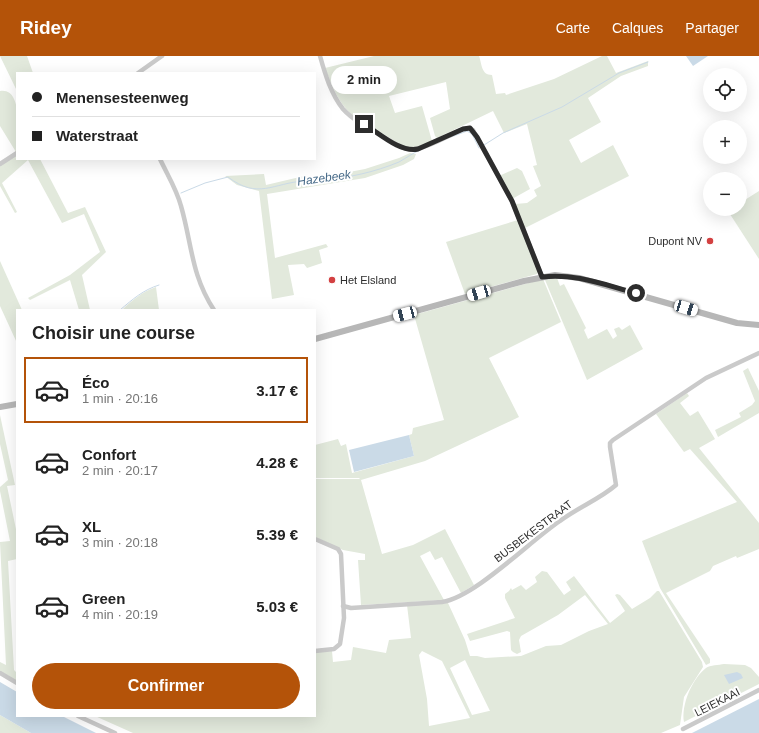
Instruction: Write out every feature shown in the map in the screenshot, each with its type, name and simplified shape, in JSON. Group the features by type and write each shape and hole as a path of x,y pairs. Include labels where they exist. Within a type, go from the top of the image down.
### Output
{"street":[{"path":"139,72 162,56"},
{"path":"320,56 331,89 343,109 402,148 410,150 418,149 463,129 469,128 473,130 512,201 542,277"},
{"path":"0,164 16,154"},
{"path":"160,160 182,207 197,277 206,298 213,309"},
{"path":"316,339 542,277 555,275 579,278 737,323 759,325"},
{"name":"BUSBEKESTRAAT","path":"343,606 351,608 442,602 449,601 463,594 481,582 558,522 616,485 610,447 610,443 613,440 706,378 759,353"},
{"path":"0,407 16,404"},
{"path":"316,539 338,549 341,554 344,618 340,644 334,649 316,651"},
{"path":"0,673 16,682"},
{"name":"LEIEKAAI","path":"683,729 759,690"},
{"path":"80,717 115,733"}],"shaded area":[{"path":"0,56 27,56 33,72 16,72 16,89"},
{"path":"374,56 479,56 484,71 488,75 492,75 496,94 505,93 506,95 554,79 602,56 607,56 616,73 648,61 648,66 621,76 588,98 601,122 569,140 581,163 613,145 629,176 525,228 515,204 527,203 537,196 534,190 541,186 533,166 537,165 527,124 504,133 493,111 437,138 435,136 430,118 450,109 446,82 389,96 395,113 422,106 432,141 414,149 403,146 352,115 347,110 339,99 325,68"},
{"path":"0,91 8,92 13,97 16,104 16,152 0,126"},
{"path":"410,153 416,154 414,159 403,165 365,178 267,194 275,258 326,244 328,247 319,250 322,263 307,268 304,264 288,265 294,295 272,299 259,191 237,185 225,176 264,174 266,185 304,176 328,176 365,169"},
{"path":"16,156 16,160 28,160 2,183 17,212 15,213 0,186 0,166"},
{"path":"28,160 41,160 68,213 85,207 106,252 82,275 90,309 79,309 70,280 30,300 28,298 70,275 100,252 84,214 62,223"},
{"path":"517,168 522,171 530,189 512,199 499,176"},
{"path":"759,191 759,259 731,216 747,216 747,199"},
{"path":"518,220 538,272 537,274 465,294 446,242"},
{"path":"0,261 22,309 16,309 16,341 0,306"},
{"path":"557,278 560,286 564,284 586,328 584,330 588,339 607,329 613,339 617,336 614,329 619,327 622,330 630,325 643,349 587,380 545,280"},
{"path":"543,279 561,322 489,358 519,417 425,461 361,480 382,554 413,545 445,529 474,585 461,593 442,557 435,560 430,551 420,556 444,600 361,605 358,560 365,560 365,554 343,550 316,537 316,479 360,479 316,478 316,445 338,439 341,446 346,444 352,473 414,456 409,435 412,434 413,428 444,420 414,315"},
{"path":"156,287 159,309 123,309 130,303 146,291"},
{"path":"748,368 759,391 759,413 718,437 715,430 741,417 739,413 752,405 755,401 743,371"},
{"path":"687,393 689,396 680,403 690,416 698,411 715,439 699,448 759,523 759,549 737,558 736,556 713,566 710,571 666,593 710,659 710,663 706,665 660,588 642,541 737,502 690,449 684,452 656,414"},
{"path":"0,415 15,485 7,486 16,529 16,559 8,561 14,670 16,672 16,680 0,671 0,662 6,665 0,542 10,541 0,491 0,487 8,480 0,444"},
{"path":"542,571 547,572 564,595 571,590 566,582 574,576 610,623 625,611 615,595 620,595 632,609 659,591 702,662 703,667 684,697 680,725 661,733 133,733 97,717 316,717 316,652 332,651 333,662 351,660 353,647 386,653 389,640 411,638 407,605 448,603 465,640 470,656 485,658 521,656 546,646 561,645 589,631 608,624 585,595 558,615 521,636 519,640 521,652 517,654 511,650 510,632 507,631 470,641 467,634 515,618 505,598 505,594 511,588 512,590 521,585 526,590 537,582 535,577","holes":["422,651 442,661 470,718 429,726 427,699 419,655","465,660 490,711 472,715 450,668"]},
{"path":"724,664 745,665 751,668 759,677 759,684 684,722 684,708 686,700 696,679 706,668"},
{"path":"0,715 31,733 0,733"}],"water":[{"path":"686,56 708,56 693,66"},
{"path":"409,435 414,456 354,472 349,450"},
{"path":"737,672 741,674 743,678 729,684 724,675"},
{"path":"0,682 16,691 16,717 64,717 96,733 31,733 0,715"},
{"path":"759,699 759,733 692,733"}],"waterway":[{"name":"Hazebeek","path":"484,145 503,133 562,107 619,73 648,62"},
{"name":"Hazebeek","path":"451,137 467,131 472,134 479,148"},
{"name":"Hazebeek","path":"181,193 205,183 228,177 248,188 257,189 293,182 351,176 390,166 420,150"},
{"name":"Hazebeek","path":"121,309 143,292 159,285"}],"place":[{"name":"Dupont NV","path":"710,241"},
{"name":"Het Elsland","path":"332,280"}],"route":[{"path":"364,124 402,148 412,150 418,149 463,129 470,128 473,130 490,164 512,201 542,277 555,275 569,276 636,293"}]}
